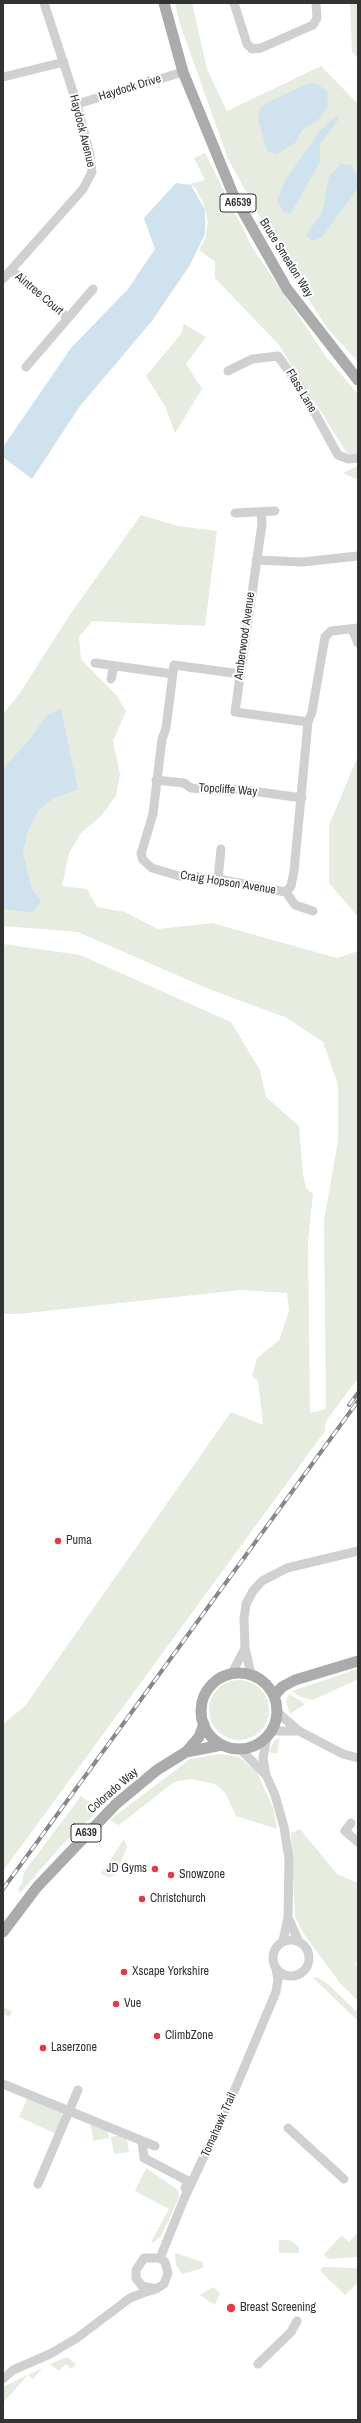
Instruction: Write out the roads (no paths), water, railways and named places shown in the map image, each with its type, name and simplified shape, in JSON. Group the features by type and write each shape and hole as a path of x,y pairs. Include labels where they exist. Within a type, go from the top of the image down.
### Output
{"main road":[{"name":"Bruce Smeaton Way","path":"164,3 183,72 215,153 255,234 287,289 358,380"},
{"path":"274,1696 282,1687 295,1680 358,1661"},
{"path":"222,1745 210,1736 204,1724 201,1713 206,1692 213,1683 232,1673 254,1675 272,1680 295,1680"},
{"path":"240,1749 257,1744 269,1734 277,1712 271,1689 254,1675"},
{"name":"Colorado Way","path":"3,1932 37,1887 90,1828 157,1770 186,1752 198,1737 204,1724"},
{"name":"Colorado Way","path":"186,1752 222,1745"},
{"name":"A639","path":"222,1745 240,1749"}],"street":[{"name":"Haydock Avenue","path":"3,279 83,189 91,176 93,167 64,62 44,3"},
{"path":"234,3 247,44 252,49 261,48 313,25 317,18 316,3"},
{"path":"3,77 64,62"},
{"name":"Haydock Drive","path":"76,104 183,72"},
{"name":"Aintree Court","path":"10,270 68,318"},
{"name":"Aintree Court","path":"26,367 93,289"},
{"name":"Flass Lane","path":"228,371 252,359 275,356 279,357 291,372 336,452 342,457 358,458"},
{"path":"235,513 275,511"},
{"name":"Amberwood Avenue","path":"261,512 235,712 308,722"},
{"path":"256,556 302,562 358,556"},
{"path":"355,629 358,643"},
{"name":"Craig Hopson Avenue","path":"173,674 150,824 141,849 143,860 152,868 179,876 218,879 286,892 291,886 294,872 308,722 316,692 325,637 331,631 355,629"},
{"path":"95,663 173,674 174,665 240,674"},
{"path":"111,679 114,666"},
{"name":"Topcliffe Way","path":"156,780 184,783 191,788 229,791 238,789 302,798"},
{"path":"218,879 221,848"},
{"path":"286,892 295,905 313,911"},
{"path":"254,1675 245,1648 246,1604 253,1590 262,1581 287,1568 358,1551"},
{"path":"232,1673 245,1648"},
{"path":"277,1712 299,1731 343,1754 358,1758"},
{"path":"269,1734 299,1731"},
{"name":"Tomahawk Trail","path":"160,2258 184,2199 234,2094 276,1992 278,1979 272,1956 275,1948 283,1941 288,1917 289,1859 284,1827 275,1795 266,1775 263,1758 269,1734"},
{"name":"Tomahawk Trail","path":"240,1749 266,1775"},
{"path":"351,1823 345,1831 358,1842"},
{"name":"Tomahawk Trail","path":"276,1992 295,1975 307,1967 309,1958 307,1948 298,1940 288,1917"},
{"path":"283,1941 298,1940"},
{"path":"276,1969 285,1975 295,1975"},
{"path":"3,2084 155,2146"},
{"path":"38,2184 78,2090"},
{"path":"288,2128 344,2179"},
{"path":"142,2141 144,2158 188,2181 191,2191"},
{"path":"3,2379 13,2370 66,2345 130,2298 156,2289 164,2284 168,2273 168,2267 160,2258 144,2258 136,2270 136,2278 130,2298"},
{"path":"136,2278 142,2286 156,2289"},
{"path":"258,2364 291,2332 297,2321"},
{"path":"3,2371 13,2370"}],"water":[{"path":"310,83 319,85 327,92 328,106 318,120 302,130 295,143 277,154 267,151 258,120 260,109 268,102"},
{"path":"337,115 338,120 320,144 320,162 291,213 284,212 277,201 285,181 319,132"},
{"path":"341,164 351,165 358,177 357,189 322,237 312,241 306,235 322,213 329,177"},
{"path":"176,183 191,185 205,210 205,234 190,265 152,321 80,406 32,479 3,457 3,447 71,348 128,289 155,249 144,218"},
{"path":"61,709 78,790 54,798 39,810 28,832 23,852 33,891 41,901 32,913 3,909 3,768 29,740 46,716"}],"railway":[{"path":"349,1405 358,1393"},
{"path":"3,1889 358,1401"}],"place":[{"name":"Puma","path":"58,1541"},
{"name":"JD Gyms","path":"155,1869"},
{"name":"Snowzone","path":"171,1875"},
{"name":"Christchurch","path":"142,1899"},
{"name":"Xscape Yorkshire","path":"124,1972"},
{"name":"Vue","path":"116,2004"},
{"name":"ClimbZone","path":"157,2036"},
{"name":"Laserzone","path":"43,2048"},
{"name":"Breast Screening","path":"231,2308"}]}
